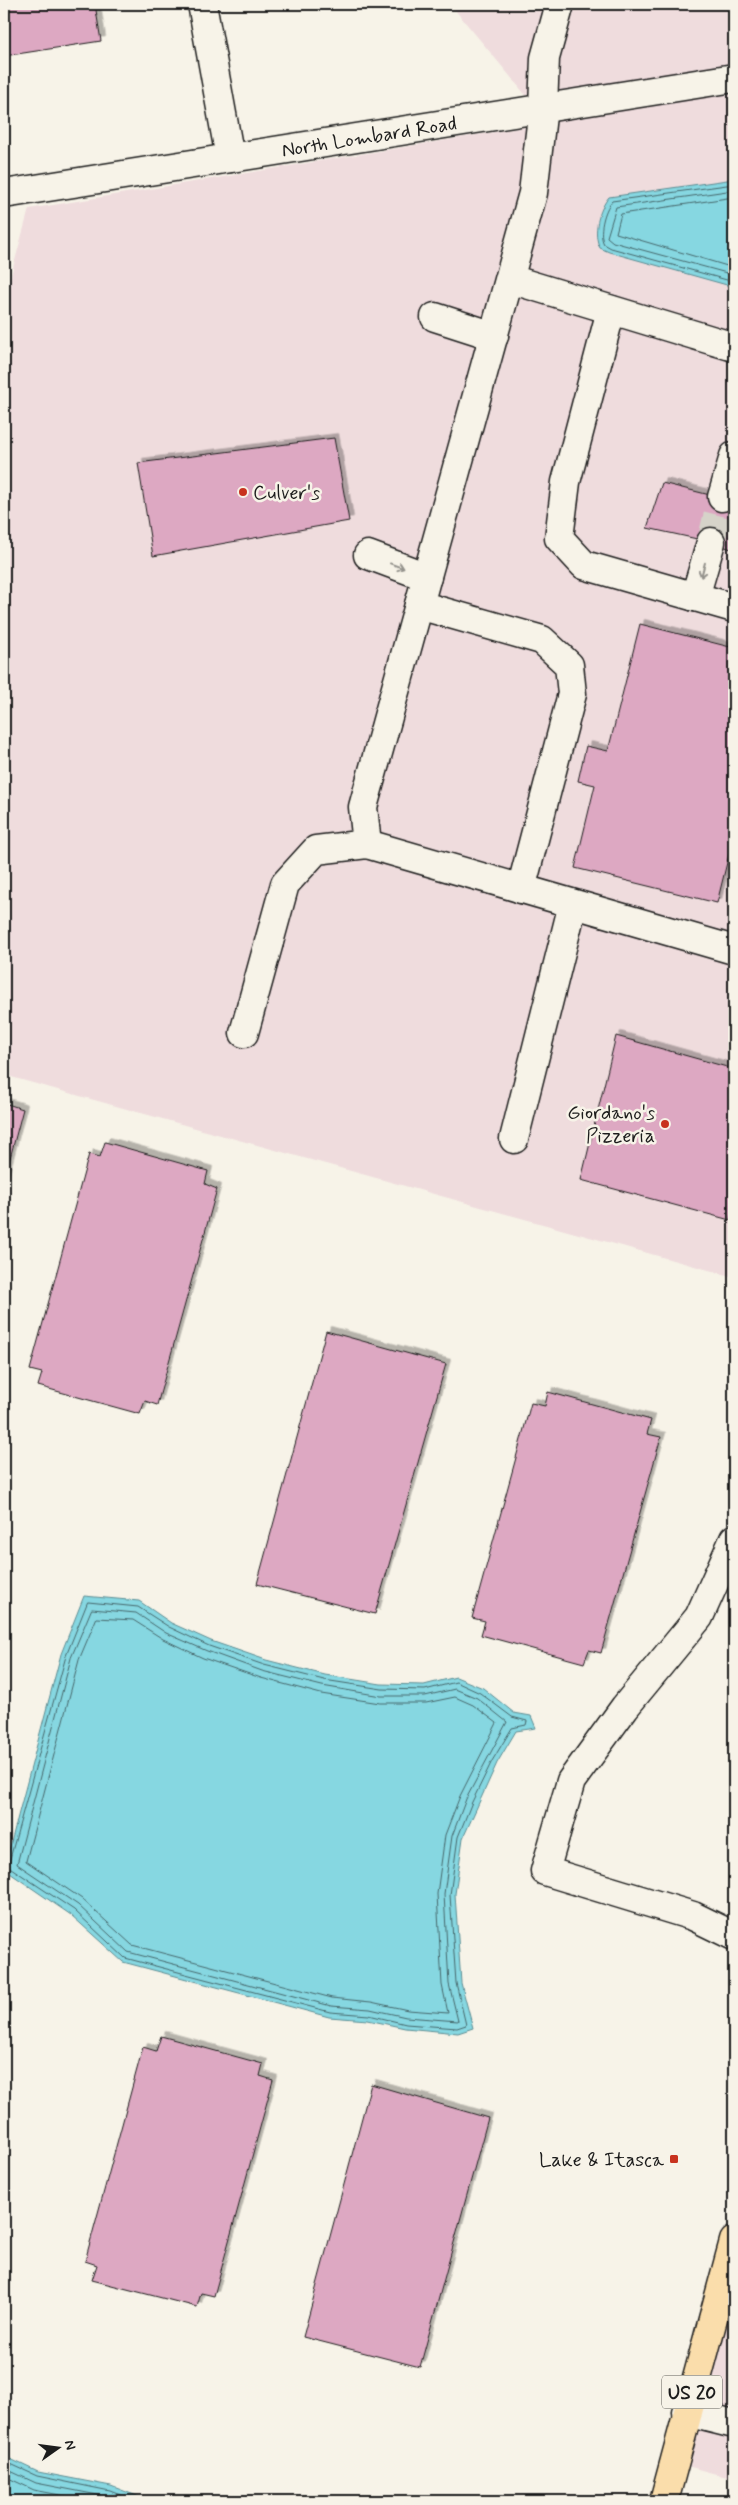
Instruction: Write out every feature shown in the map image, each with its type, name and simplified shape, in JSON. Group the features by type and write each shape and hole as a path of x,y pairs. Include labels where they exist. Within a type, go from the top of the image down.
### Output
{"main road":[{"name":"US 20","path":"664,2501 686,2412 733,2251"}],"street":[{"path":"202,4 230,158"},
{"path":"366,844 363,807 534,193 543,107 545,58 560,4"},
{"name":"North Lombard Road","path":"4,194 734,78"},
{"path":"510,279 734,347"},
{"path":"611,310 566,482 559,538 584,565 734,608"},
{"path":"435,317 494,336"},
{"path":"722,497 734,456"},
{"path":"696,597 711,542"},
{"path":"368,555 427,577"},
{"path":"419,605 542,640 569,665 572,694 521,888"},
{"path":"244,1032 285,884 316,850 366,844 734,950"},
{"path":"514,1139 573,904"},
{"path":"734,1539 699,1617 625,1706 571,1781 544,1871 693,1916 734,1936"},
{"path":"686,2412 734,2424"}],"shaded area":[{"path":"450,4 734,4 734,1277 4,1075 4,301 29,209 549,123"},
{"path":"734,2289 734,2479 687,2466"}],"water":[{"path":"734,179 734,287 600,248 597,235 598,221 602,208 609,197"},
{"path":"84,1596 139,1601 171,1623 211,1641 266,1660 325,1675 381,1684 424,1685 456,1677 483,1688 514,1713 531,1716 536,1728 516,1731 497,1763 463,1838 455,1894 461,1983 473,2028 458,2033 405,2028 368,2020 329,2017 123,1962 71,1915 4,1869 61,1654"},
{"path":"4,2456 38,2472 111,2486 150,2501 4,2501"}],"building":[{"path":"4,4 95,4 101,41 4,56"},
{"name":"Culver's","path":"334,438 349,521 153,556 138,463"},
{"path":"662,483 734,501 734,550 711,542 647,528"},
{"path":"640,624 734,648 734,834 717,903 575,868 595,785 578,781 586,746 608,751"},
{"name":"Giordano's Pizzeria","path":"616,1036 734,1069 734,1204 730,1220 581,1180"},
{"path":"4,1103 23,1109 4,1181"},
{"path":"105,1142 208,1171 205,1184 217,1189 157,1405 145,1401 140,1414 38,1386 42,1373 30,1370 89,1154 100,1157"},
{"path":"326,1331 446,1364 375,1614 257,1584"},
{"path":"548,1392 651,1420 647,1434 661,1437 601,1653 589,1650 584,1663 481,1635 485,1621 472,1618 531,1403 545,1406"},
{"path":"161,2036 263,2064 260,2076 273,2080 214,2296 201,2293 197,2307 92,2280 97,2265 85,2261 143,2047 156,2051"},
{"path":"371,2084 488,2118 420,2367 303,2337"}],"tunnel":[{"path":"711,542 722,497"}],"place":[{"name":"Culver's","path":"243,492"},
{"name":"Giordano's Pizzeria","path":"665,1124"},
{"name":"Lake & Itasca","path":"674,2159"}]}
